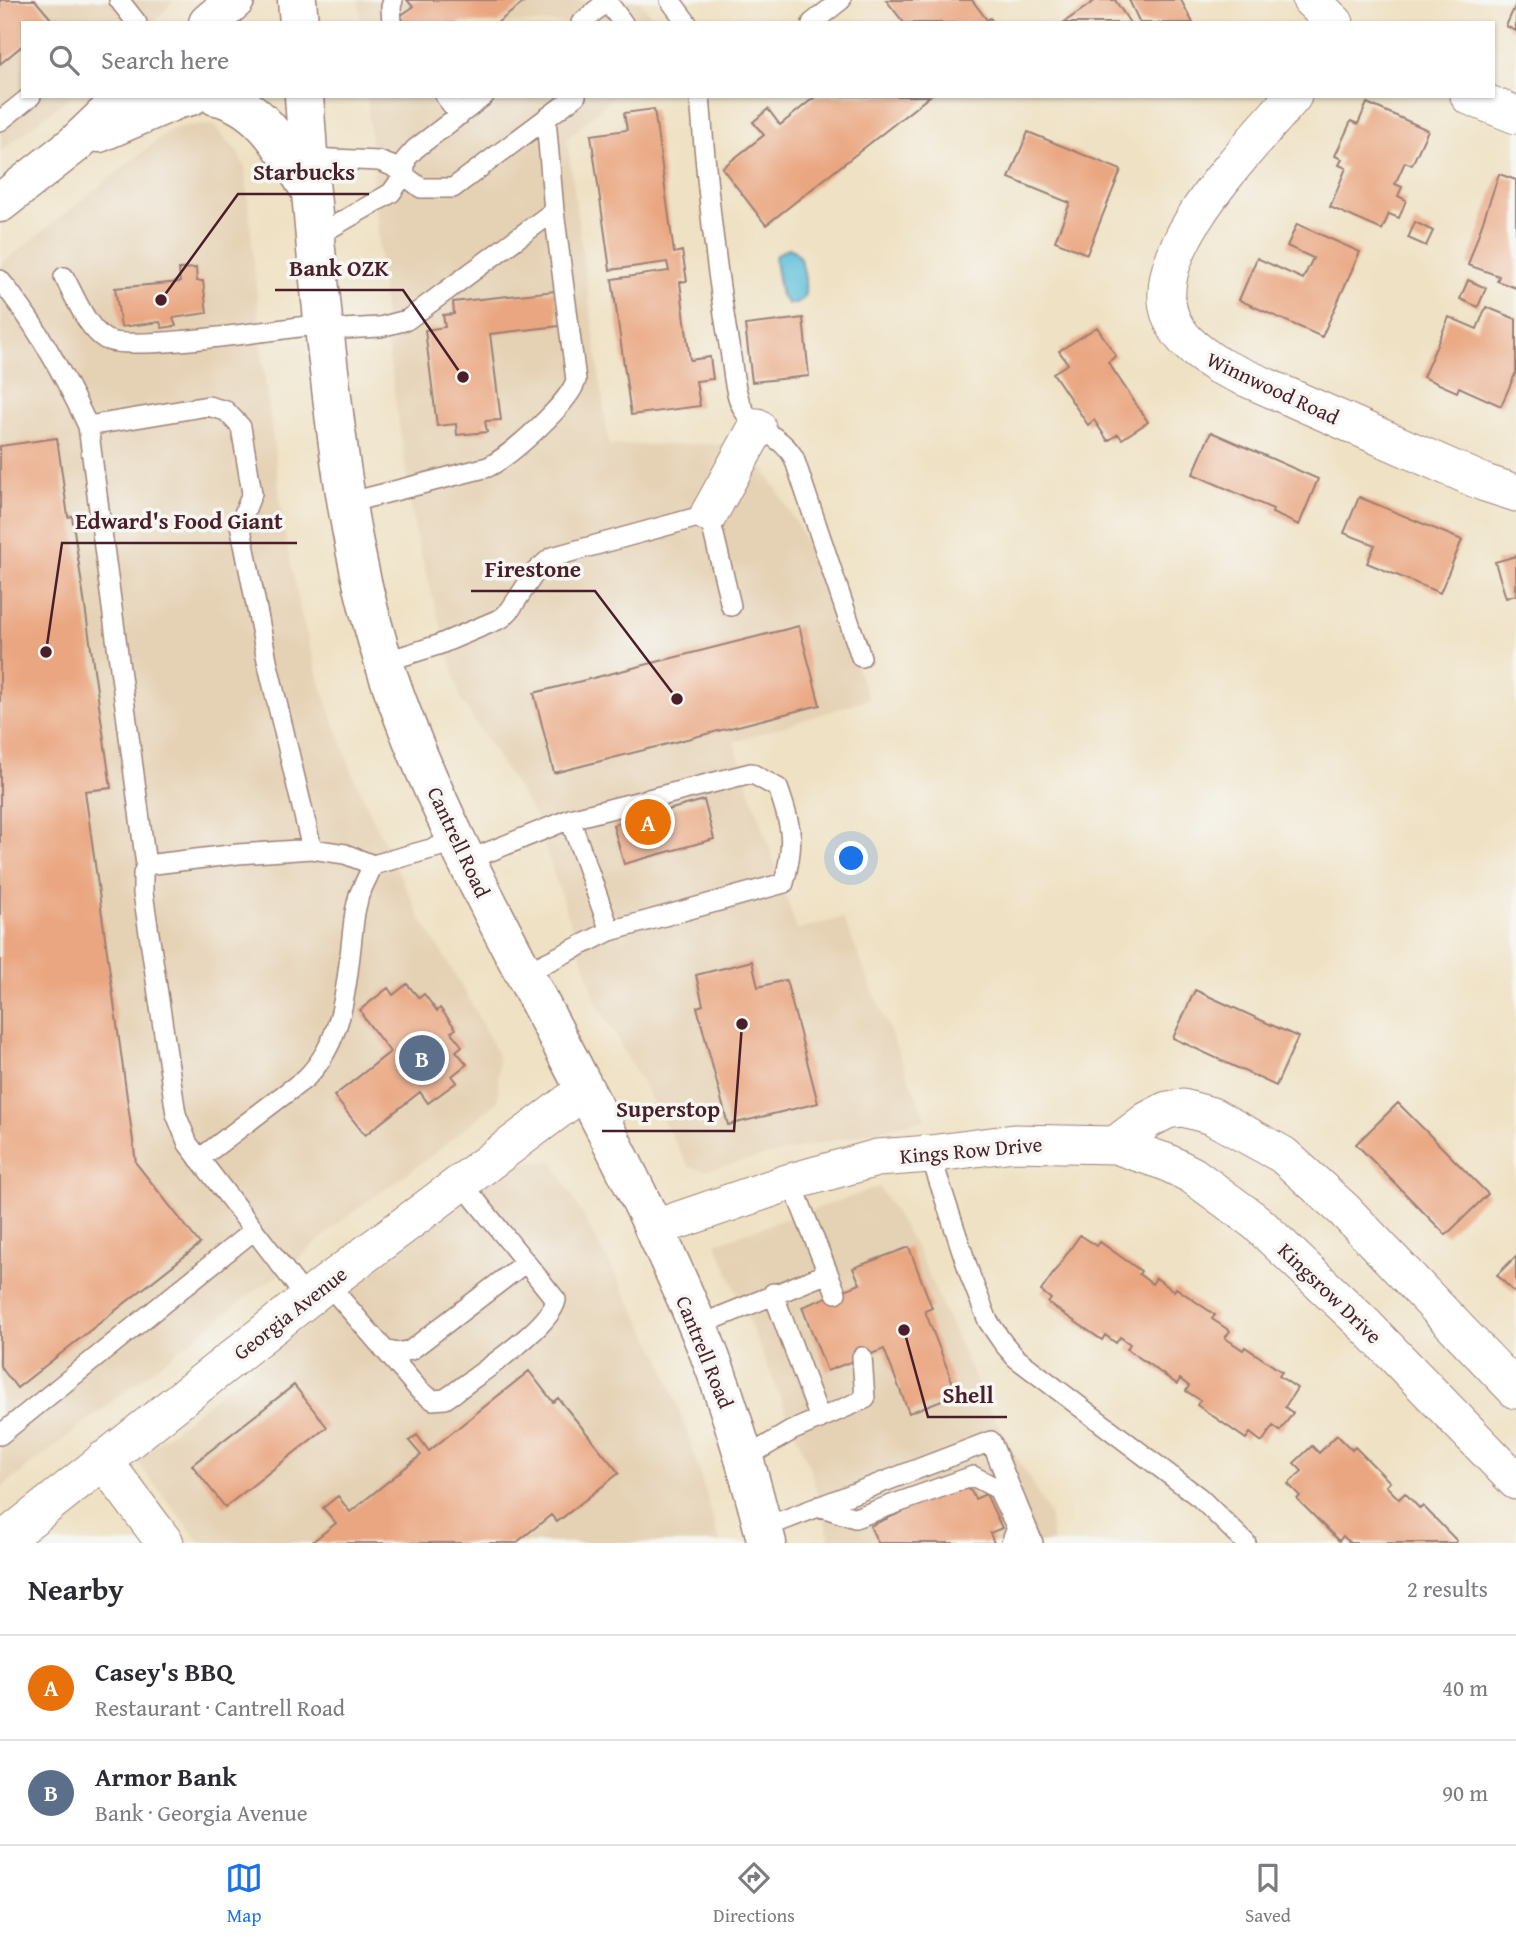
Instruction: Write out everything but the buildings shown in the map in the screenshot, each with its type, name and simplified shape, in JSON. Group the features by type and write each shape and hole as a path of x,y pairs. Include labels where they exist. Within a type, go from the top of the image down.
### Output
{"main road":[{"path":"210,21 235,0"},
{"path":"298,0 299,21"},
{"path":"75,144 184,98"},
{"path":"225,98 248,110 265,124 309,174"},
{"name":"Cantrell Road","path":"304,98 323,327 347,503 363,588 384,662 461,851 586,1090 709,1352 745,1458 765,1536"},
{"path":"0,203 75,144 109,102"}],"street":[{"path":"1311,0 1333,21"},
{"name":"Winnwood Road","path":"1291,98 1198,209 1180,241 1168,282 1171,318 1193,350 1219,366 1485,483 1516,493"},
{"path":"1474,98 1516,115"},
{"path":"709,514 757,427"},
{"name":"Georgia Avenue","path":"0,1543 317,1291 586,1090"},
{"path":"1115,1145 1148,1120 1167,1110 1183,1108 1212,1116 1273,1148 1344,1210 1516,1390"},
{"name":"Kings Row Drive","path":"653,1229 791,1181 877,1158 1014,1143 1115,1145"},
{"name":"Kingsrow Drive","path":"1115,1145 1166,1162 1192,1175 1256,1222 1366,1326 1516,1481"},
{"path":"103,1460 165,1543"}],"lane":[{"path":"119,0 135,21"},
{"path":"392,21 393,0"},
{"path":"670,0 686,21"},
{"path":"815,21 841,0"},
{"path":"582,21 607,1 622,21"},
{"path":"0,121 29,98"},
{"path":"447,98 460,115"},
{"path":"315,237 391,192 404,176 406,159 411,153 481,98"},
{"path":"309,174 379,161 386,162 421,188 453,188 573,98"},
{"path":"705,100 723,310 739,400 748,418 783,443 794,457 861,657"},
{"path":"347,503 488,467 502,460 568,397 576,380 554,211 546,119"},
{"path":"64,277 95,329 113,342 149,343 323,327 380,327 407,320 554,211"},
{"path":"0,280 17,300 66,380 88,426 146,864 142,893 176,1114 188,1144 254,1230 384,1350 420,1391 433,1400 445,1399 454,1393 542,1324 555,1308 554,1295 461,1182"},
{"path":"88,426 208,406 226,411 241,427 252,494 240,524 268,665 312,849"},
{"path":"384,662 438,645 502,618 536,571 552,556 709,514 731,606"},
{"path":"146,864 312,849 335,851 373,865 461,851 570,819 751,773 778,788 790,821 792,853 784,883 610,931 525,973"},
{"path":"570,819 610,931"},
{"path":"199,1159 306,1078 329,1049 339,1022 359,895 373,865"},
{"path":"930,1154 971,1278 988,1321 1003,1343 1016,1357 1200,1498 1246,1543"},
{"path":"791,1181 836,1293"},
{"path":"0,1435 254,1230"},
{"path":"384,1350 397,1353 411,1350 526,1262"},
{"path":"696,1326 828,1273"},
{"path":"773,1293 820,1419"},
{"path":"745,1458 792,1431 865,1399 862,1357"},
{"path":"765,1536 819,1506 991,1441 1033,1543"},
{"path":"819,1506 855,1518 972,1476 998,1489 1017,1528 1011,1543"}],"shaded area":[{"path":"0,0 174,0 156,21 21,21 21,98 68,98 0,152"},
{"path":"359,0 640,0 656,21 361,21"},
{"path":"367,98 612,98 567,139 609,445 750,444 800,530 869,699 734,742 797,930 843,918 926,1119 706,1170 689,1167 597,1003 535,817 461,700 415,533 386,336"},
{"path":"213,125 236,150 245,166 262,352 284,530 300,609 318,677 352,772 378,829 420,917 467,995 498,1056 498,1101 432,1155 344,1219 285,1270 245,1298 0,1489 0,265 169,131 185,126"},
{"path":"553,1161 661,1358 691,1443 720,1543 200,1543 136,1460 509,1164"},
{"path":"879,1187 916,1248 984,1399 1049,1514 1053,1543 831,1543 810,1468 716,1243"}],"water":[{"path":"788,248 798,255 804,277 804,298 796,304 788,304 781,295 775,260 776,255"}],"place":[{"name":"Starbucks","path":"161,300"},
{"name":"Bank OZK","path":"463,377"},
{"name":"Edward's Food Giant","path":"46,652"},
{"name":"Firestone","path":"677,699"},
{"name":"Casey's BBQ","path":"648,822"},
{"name":"Superstop","path":"742,1024"},
{"name":"Armor Bank","path":"422,1058"},
{"name":"Shell","path":"904,1330"}]}
